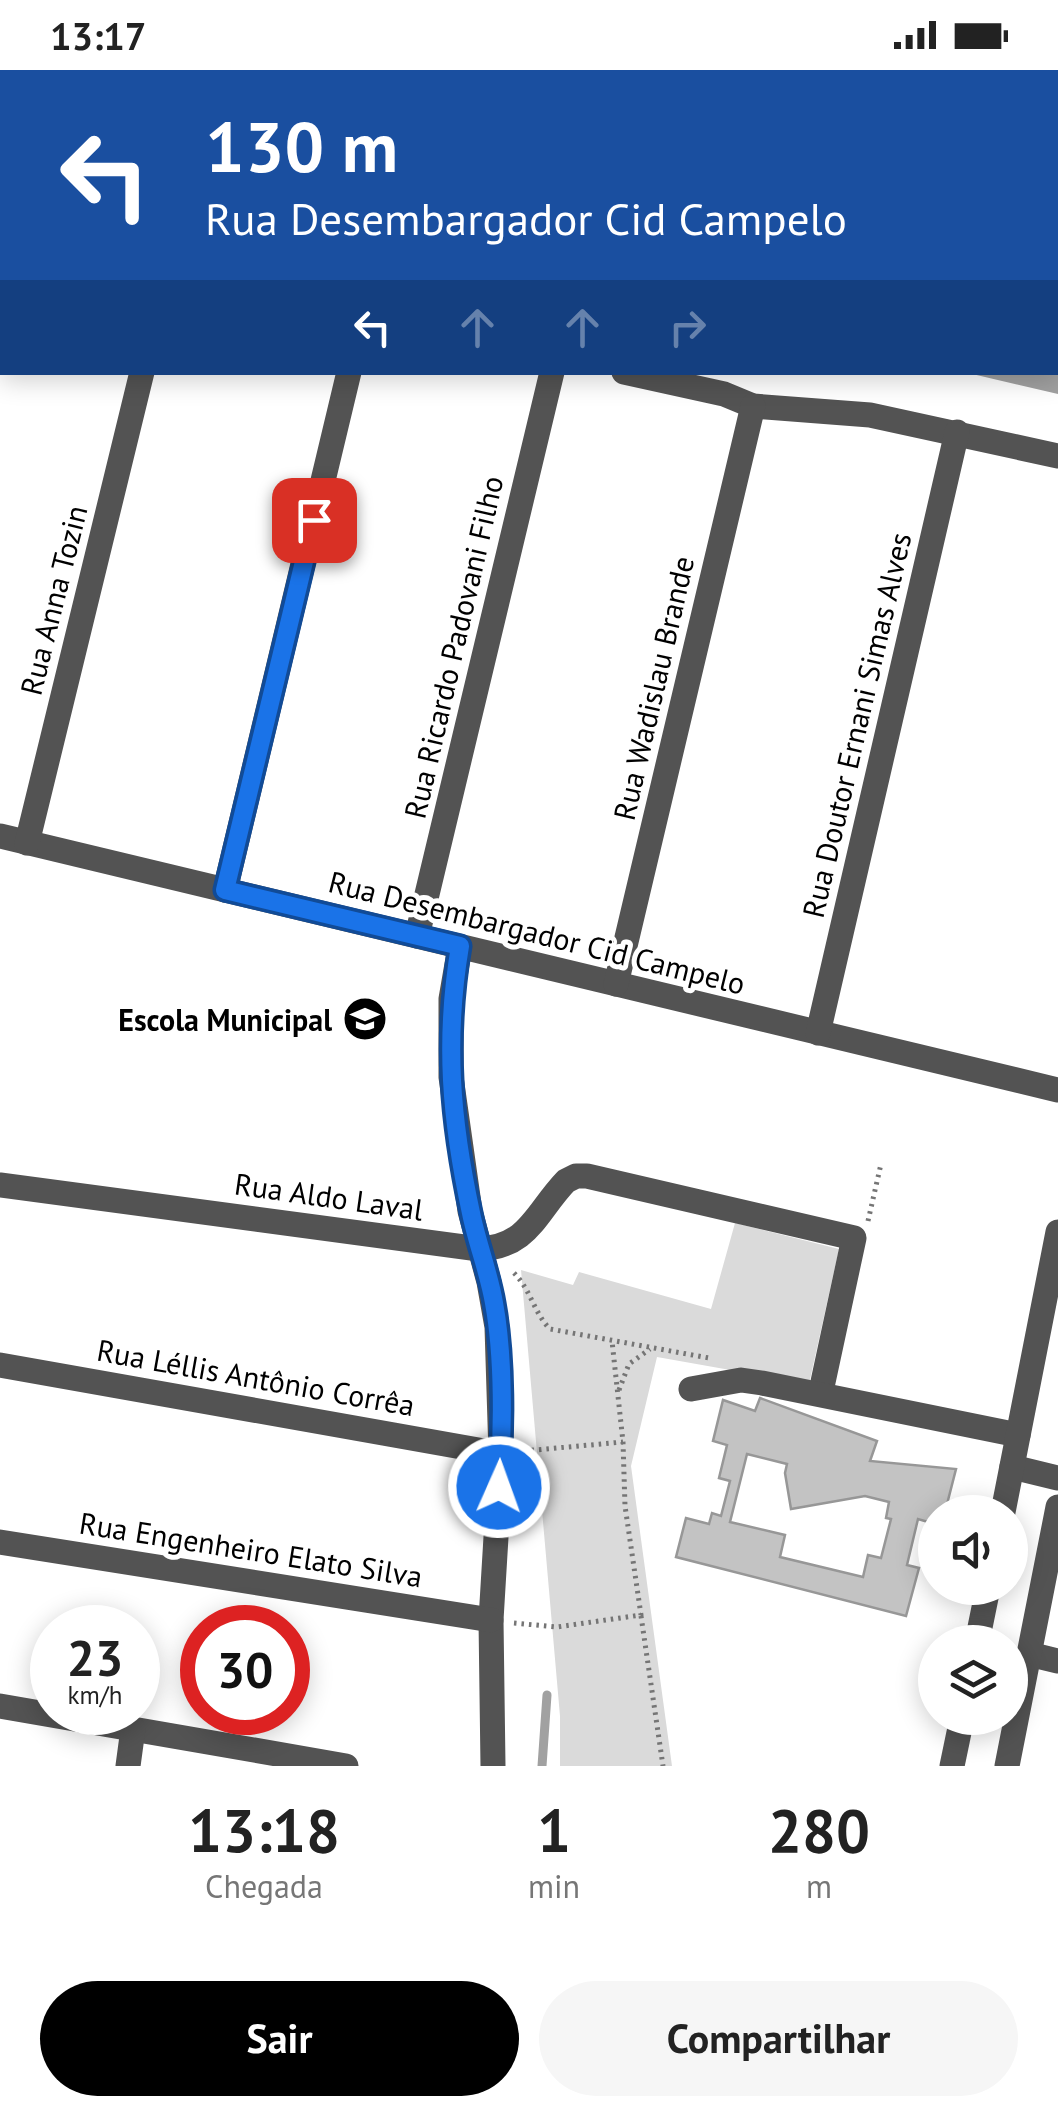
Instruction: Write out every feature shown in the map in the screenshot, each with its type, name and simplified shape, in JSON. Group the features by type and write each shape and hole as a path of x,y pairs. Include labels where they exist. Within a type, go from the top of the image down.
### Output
{"street":[{"name":"Rua Anna Tozin","path":"28,843 141,375"},
{"path":"225,890 349,375"},
{"name":"Rua Ricardo Padovani Filho","path":"417,936 551,375"},
{"path":"638,375 713,391 753,406 839,410 1058,456"},
{"name":"Rua Wadislau Brande","path":"616,984 753,406"},
{"name":"Rua Doutor Ernani Simas Alves","path":"818,1032 957,432"},
{"name":"Rua Desembargador Cid Campelo","path":"0,836 1058,1090"},
{"path":"460,946 451,999 451,1077 467,1191 497,1327 501,1454 491,1620 494,1766"},
{"name":"Rua Aldo Laval","path":"0,1184 479,1248 510,1244 524,1234 558,1190 576,1176 854,1238"},
{"path":"1006,1495 1058,1232"},
{"path":"823,1382 854,1238"},
{"name":"Rua Léllis Antônio Corrêa","path":"0,1365 501,1454"},
{"path":"691,1389 741,1380 762,1382 1018,1435"},
{"path":"1012,1467 1058,1478"},
{"path":"1007,1766 1058,1507"},
{"name":"Rua Engenheiro Elato Silva","path":"0,1542 491,1620"},
{"path":"1029,1654 1058,1661"},
{"path":"0,1706 30,1711"},
{"path":"160,1734 292,1761 346,1766"},
{"path":"128,1766 133,1735"},
{"path":"952,1766 958,1735"}],"path":[{"path":"854,1238 868,1220 881,1164"},
{"path":"612,1340 624,1442 625,1506 663,1766"},
{"path":"618,1393 629,1364 652,1348"},
{"path":"501,1454 624,1442"},
{"path":"491,1620 557,1627 641,1615"}],"shaded area":[{"path":"977,375 1058,375 1058,394"},
{"path":"735,1223 839,1249 809,1384 657,1357 631,1466 672,1766 560,1766 560,1716 521,1270 573,1285 579,1272 711,1309"}],"building":[{"path":"760,1398 877,1441 870,1461 956,1469 949,1495 918,1495 918,1519 907,1565 918,1568 918,1572 906,1616 676,1557 686,1518 709,1524 712,1513 721,1516 730,1481 719,1478 727,1445 713,1441 723,1400 755,1411","holes":["747,1454 787,1464 791,1509 865,1496 889,1502 886,1518 891,1519 881,1558 868,1555 863,1577 780,1557 785,1535 730,1522"]}],"waterway":[{"path":"542,1766 547,1695"}],"place":[{"name":"Escola Municipal","path":"365,1019"}],"route":[{"path":"314,520 225,890 460,946 451,999 451,1077 470,1211 490,1282 497,1327 499,1487"}]}
